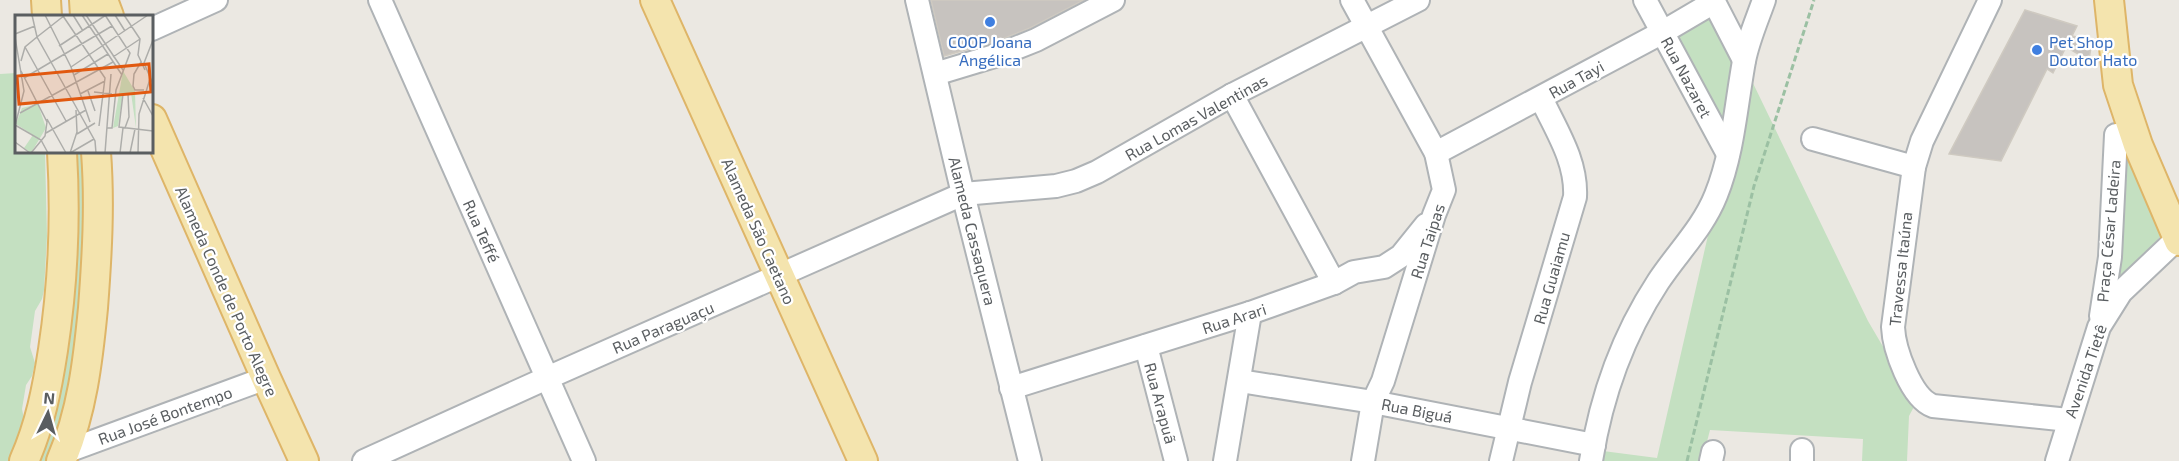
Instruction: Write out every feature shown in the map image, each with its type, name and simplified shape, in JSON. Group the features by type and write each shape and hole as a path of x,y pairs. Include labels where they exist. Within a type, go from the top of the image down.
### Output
{"main road":[{"path":"46,0 47,15"},
{"path":"84,0 85,15"},
{"path":"103,0 109,15"},
{"name":"Alameda São Caetano","path":"655,0 863,461"},
{"path":"2089,0 2104,33 2138,145 2178,239"},
{"path":"2109,0 2118,85"},
{"path":"2126,0 2129,50 2135,80 2154,139 2179,196"},
{"name":"Alameda Conde de Porto Alegre","path":"153,121 304,461"},
{"path":"24,461 42,414 60,300 65,199 62,153"},
{"path":"63,457 81,396 89,351 98,253 99,211 96,153"}],"street":[{"path":"153,29 216,0"},
{"name":"Rua Teffé","path":"380,0 584,461"},
{"name":"Alameda Cassaquera","path":"917,0 1030,461"},
{"path":"935,74 1001,54 1036,40 1113,0"},
{"name":"Rua Taipas","path":"1352,0 1436,153 1444,190 1434,215 1383,381 1373,402 1363,461"},
{"name":"Rua Lomas Valentinas","path":"963,194 1056,186 1076,181 1097,172 1232,95 1418,0"},
{"name":"Rua Nazaret","path":"1645,0 1728,154"},
{"path":"1592,453 1613,368 1628,336 1643,305 1706,215 1717,194 1728,154 1744,60 1764,0"},
{"name":"Travessa Itaúna","path":"1990,0 1922,141 1914,167 1893,327 1897,352 1919,396 1925,403 1933,406 2069,420"},
{"path":"1714,1 1744,60"},
{"name":"Rua Tayi","path":"1436,153 1664,32 1714,1"},
{"path":"1232,95 1334,283"},
{"name":"Rua Guaiamu","path":"1501,461 1508,428 1575,197 1576,181 1573,166 1541,98"},
{"name":"Praça César Ladeira","path":"2099,327 2110,257 2116,135"},
{"path":"1813,139 1914,167"},
{"name":"Rua Paraguaçu","path":"364,461 963,194"},
{"name":"Rua Arari","path":"1011,388 1250,313 1334,283 1354,272 1384,267 1401,256 1434,215"},
{"name":"Avenida Tietê","path":"2056,461 2099,327 2121,292 2178,239"},
{"path":"1225,461 1250,313"},
{"name":"Rua Arapuã","path":"1146,346 1176,461"},
{"name":"Rua José Bontempo","path":"63,457 266,378"},
{"name":"Rua Biguá","path":"1240,381 1373,402 1508,428 1592,453"}],"path":[{"path":"1688,461 1754,186 1814,0"}],"green space":[{"path":"1708,14 1734,57 1723,128 1672,34"},
{"path":"15,73 15,153 45,153 47,236 44,290 35,311 30,347 35,363 32,376 26,385 22,409 24,419 9,461 0,461 0,74"},
{"path":"1750,77 1868,321 1916,403 1909,416 1907,461 1862,461 1863,439 1710,430 1702,461 1601,461 1603,451 1657,458 1709,231"},
{"path":"2124,137 2162,230 2160,237 2122,278 2119,275"},
{"path":"68,153 91,153 80,340 55,461 32,461"}],"building":[{"name":"COOP Joana Angélica","path":"931,0 1084,0 1030,28 997,41 944,56"},
{"path":"2025,10 2077,26 2072,36 2092,40 2089,60 2066,47 2053,73 2047,69 2001,161 1949,154"}],"place":[{"name":"COOP Joana Angélica","path":"990,22"},
{"name":"Pet Shop Doutor Hato","path":"2037,50"}]}
